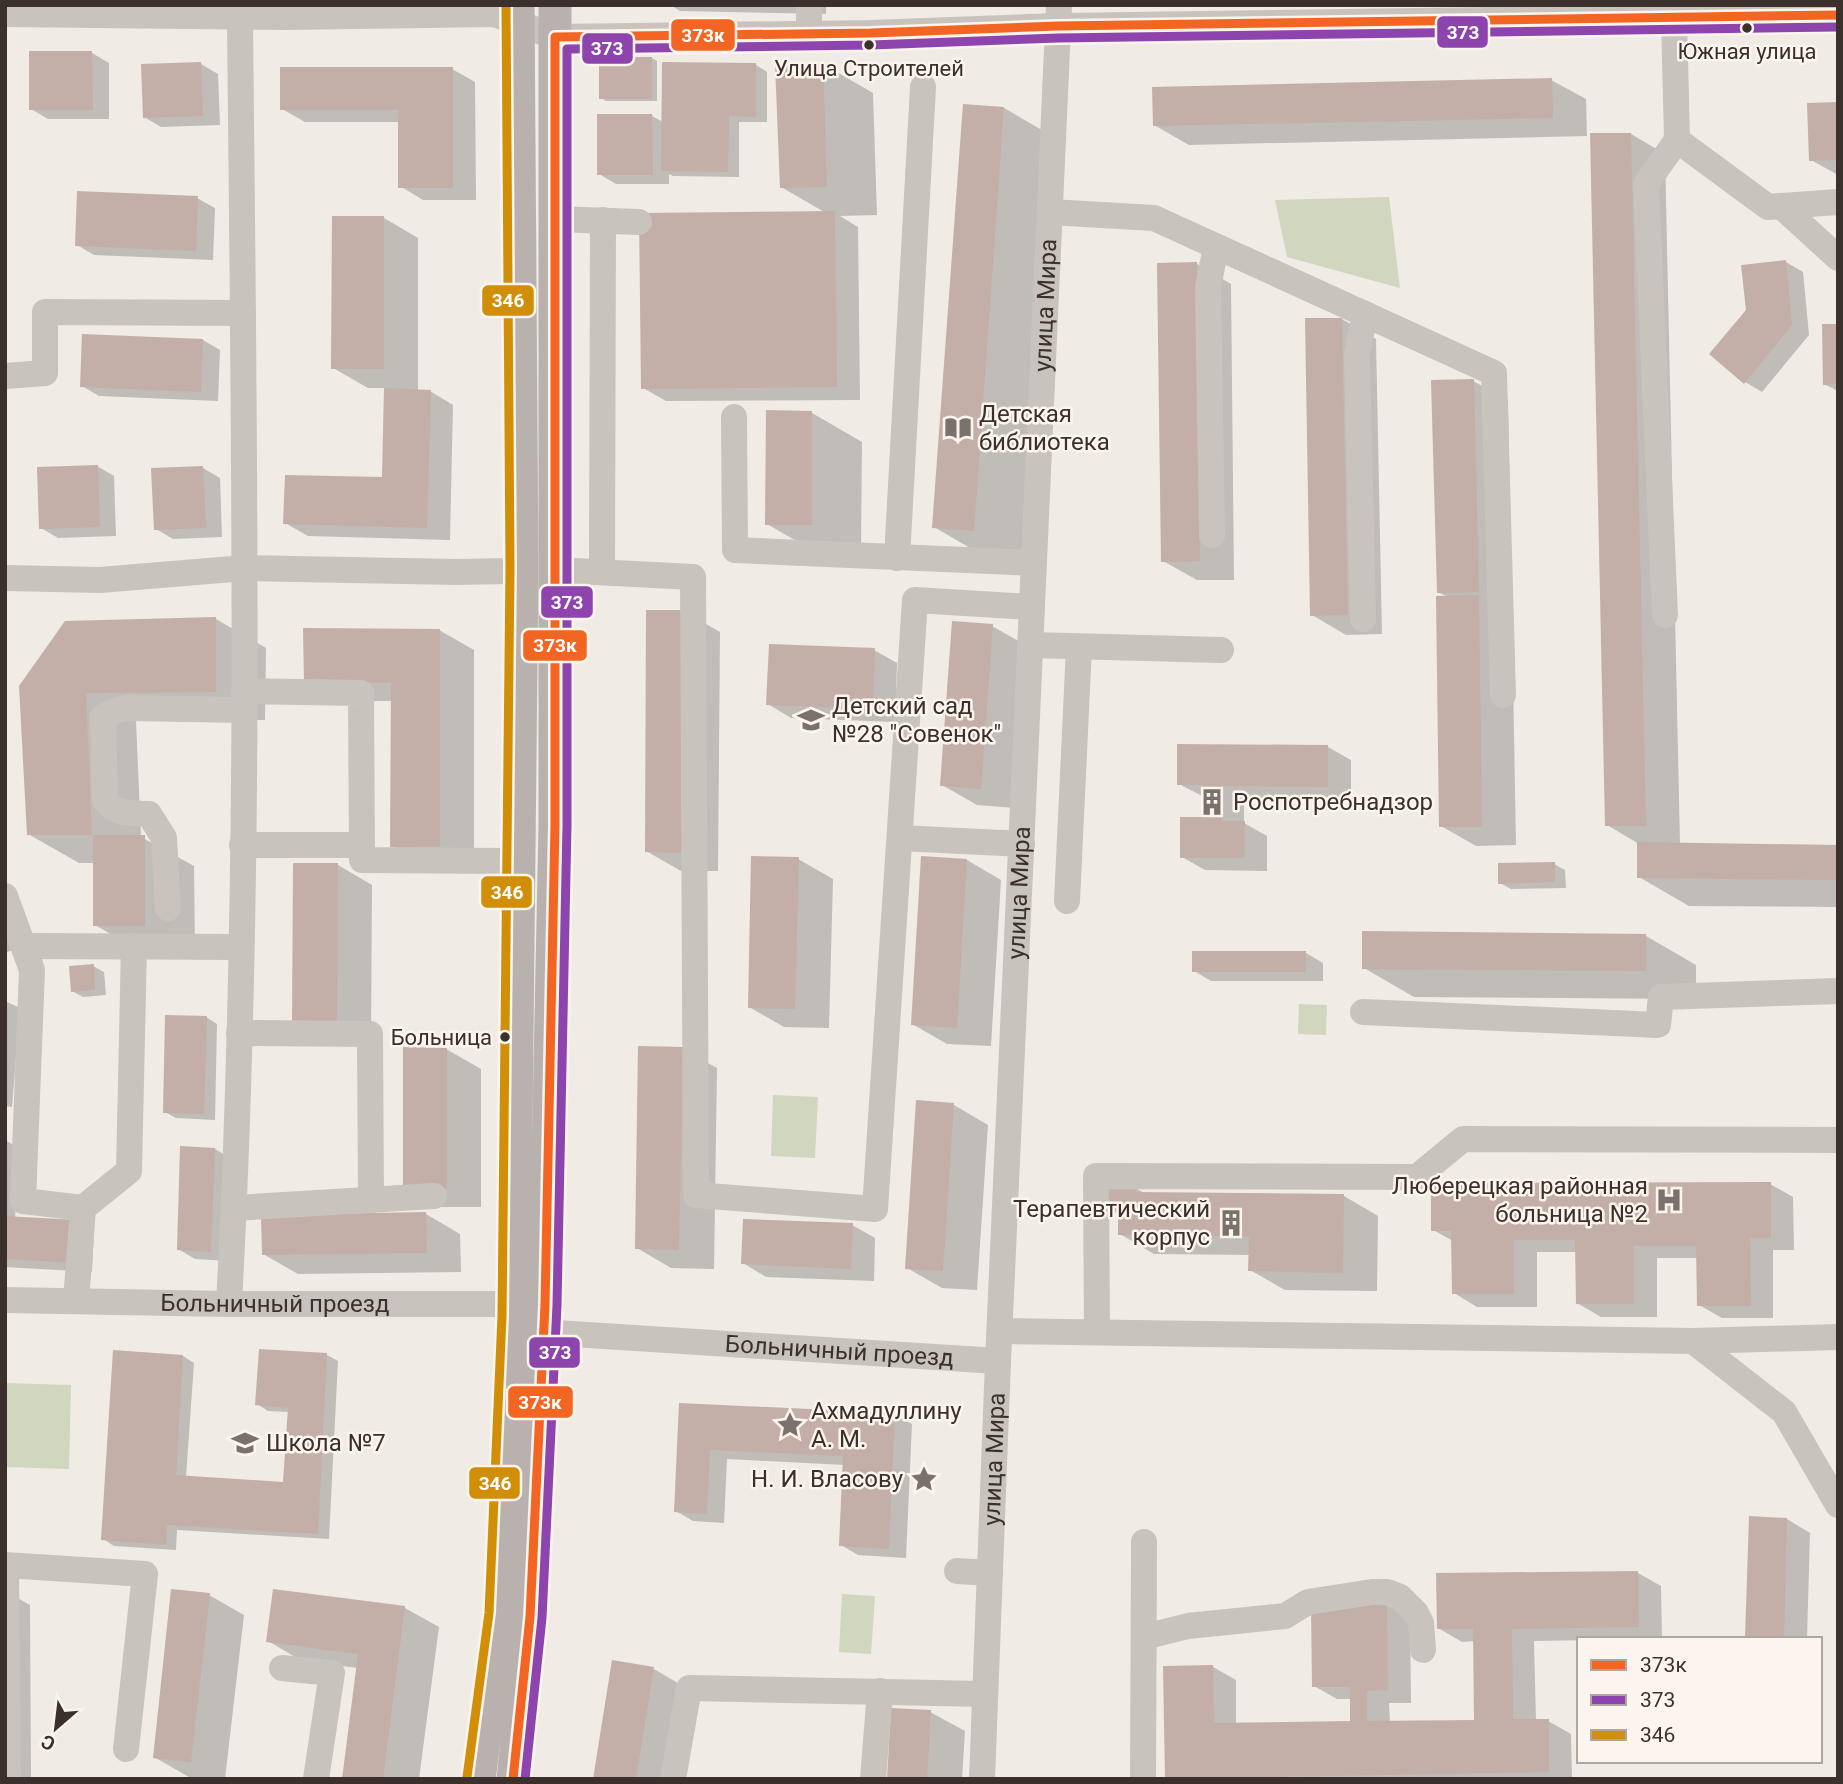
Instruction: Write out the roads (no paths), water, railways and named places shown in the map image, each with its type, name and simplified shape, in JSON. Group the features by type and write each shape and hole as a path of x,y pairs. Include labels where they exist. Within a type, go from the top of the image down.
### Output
{"main road":[{"path":"513,1779 530,1617 529,1318 519,858 522,568 519,14"},
{"path":"479,1779 501,1614 529,1318 555,825 555,21"}],"street":[{"path":"809,5 809,34"},
{"path":"5,14 62,10 240,15 314,11 519,14 555,21 809,34 1059,16 1838,15"},
{"path":"229,1304 239,1033 244,701 240,15"},
{"name":"улица Мира","path":"982,1779 998,1360 1059,16"},
{"path":"1665,615 1646,184 1677,140 1674,17"},
{"path":"897,558 923,87"},
{"path":"1677,140 1768,207 1838,202"},
{"path":"1781,206 1838,258"},
{"path":"1050,212 1154,218 1494,373 1503,695"},
{"path":"555,219 639,222"},
{"path":"602,572 603,220"},
{"path":"1212,535 1208,288 1216,247"},
{"path":"5,376 45,373 45,312 243,313"},
{"path":"1363,619 1357,354 1365,314"},
{"path":"734,417 734,550 1034,564"},
{"path":"5,578 100,580 245,568 457,572 511,571 522,568"},
{"path":"555,570 692,577 696,1195 875,1209 915,600 1032,607"},
{"path":"1030,645 1221,650"},
{"path":"1067,901 1079,646"},
{"path":"168,908 164,838 159,825 149,814 121,813 111,808 104,800 103,717 114,710 361,693 362,860 507,861 519,858"},
{"path":"900,838 1022,844"},
{"path":"242,845 362,845"},
{"path":"5,896 33,970 23,1201 83,1208 130,1171 134,946"},
{"path":"24,946 240,947"},
{"path":"1363,1012 1658,1025 1661,996 1838,991"},
{"path":"239,1033 370,1034 371,1200"},
{"path":"1097,1332 1096,1176 1416,1177 1464,1139 1838,1140"},
{"path":"234,1208 434,1196"},
{"path":"76,1301 83,1208"},
{"name":"Больничный проезд","path":"5,1300 229,1304 529,1318 998,1360"},
{"path":"1000,1331 1693,1341 1838,1337"},
{"path":"1693,1341 1784,1412 1838,1505"},
{"path":"1143,1779 1144,1542"},
{"path":"8,1779 5,1565 145,1574 126,1749"},
{"path":"957,1572 990,1573"},
{"path":"1144,1637 1188,1626 1285,1616 1308,1602 1387,1592 1400,1597 1416,1613 1423,1633 1423,1650"},
{"path":"282,1668 332,1673 316,1779"},
{"path":"673,1779 689,1688 985,1694"},
{"path":"873,1779 880,1691"}],"place":[{"name":"Южная улица","path":"1747,28"},
{"name":"Улица Строителей","path":"869,45"},
{"name":"Детская библиотека","path":"958,428"},
{"name":"Детский сад №28 \"Совенок\"","path":"811,720"},
{"name":"Роспотребнадзор","path":"1212,802"},
{"name":"Больница","path":"505,1037"},
{"name":"Люберецкая районная больница №2","path":"1669,1200"},
{"name":"Терапевтический корпус","path":"1231,1223"},
{"name":"Ахмадуллину А. М.","path":"790,1425"},
{"name":"Школа №7","path":"245,1443"},
{"name":"Н. И. Власову","path":"924,1479"}]}
